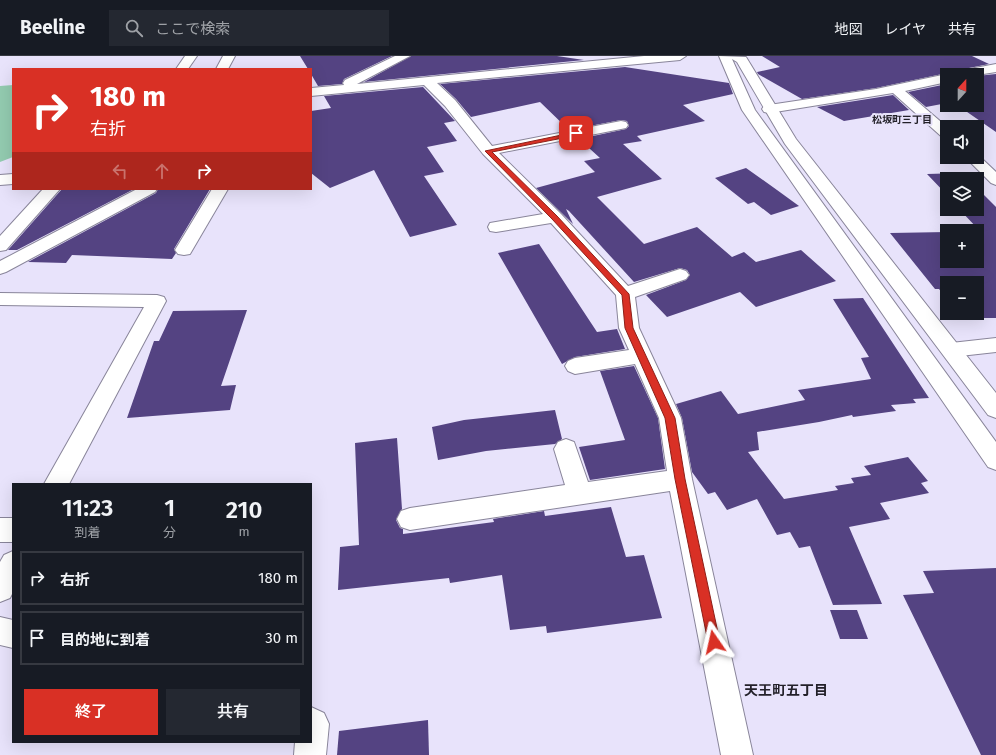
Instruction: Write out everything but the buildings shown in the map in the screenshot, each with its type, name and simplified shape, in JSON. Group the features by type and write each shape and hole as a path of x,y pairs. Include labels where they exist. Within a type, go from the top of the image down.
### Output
{"street":[{"path":"183,68 190,56"},
{"path":"223,68 229,56"},
{"path":"312,102 404,56"},
{"path":"312,92 680,56"},
{"path":"725,56 749,110 996,460"},
{"path":"736,56 742,60 769,109 790,141 996,409"},
{"path":"984,70 996,68"},
{"path":"769,109 896,89 940,80"},
{"path":"427,81 450,103 488,151 555,217 626,294 629,328 670,418 680,479 737,755"},
{"path":"896,89 940,128"},
{"path":"488,151 620,125"},
{"path":"979,164 996,180"},
{"path":"0,180 12,179"},
{"path":"0,246 51,190"},
{"path":"0,268 147,190"},
{"path":"184,250 219,190"},
{"path":"496,227 555,217"},
{"path":"626,294 680,275"},
{"path":"0,299 157,301 57,483"},
{"path":"951,350 996,346"},
{"path":"575,366 642,356"},
{"path":"566,449 580,494"},
{"path":"410,519 680,479"},
{"path":"0,530 12,530"},
{"path":"0,589 12,566"},
{"path":"0,631 12,634"},
{"path":"312,724 312,734"},
{"path":"310,755 311,743"}],"green space":[{"path":"12,85 12,157 0,162 0,86"}],"district":[{"name":"松坂町三丁目","path":"902,119"},
{"name":"天王町五丁目","path":"786,690"}],"route":[{"path":"576,133 488,151 555,217 626,294 629,328 670,418 680,479 714,642"}]}
